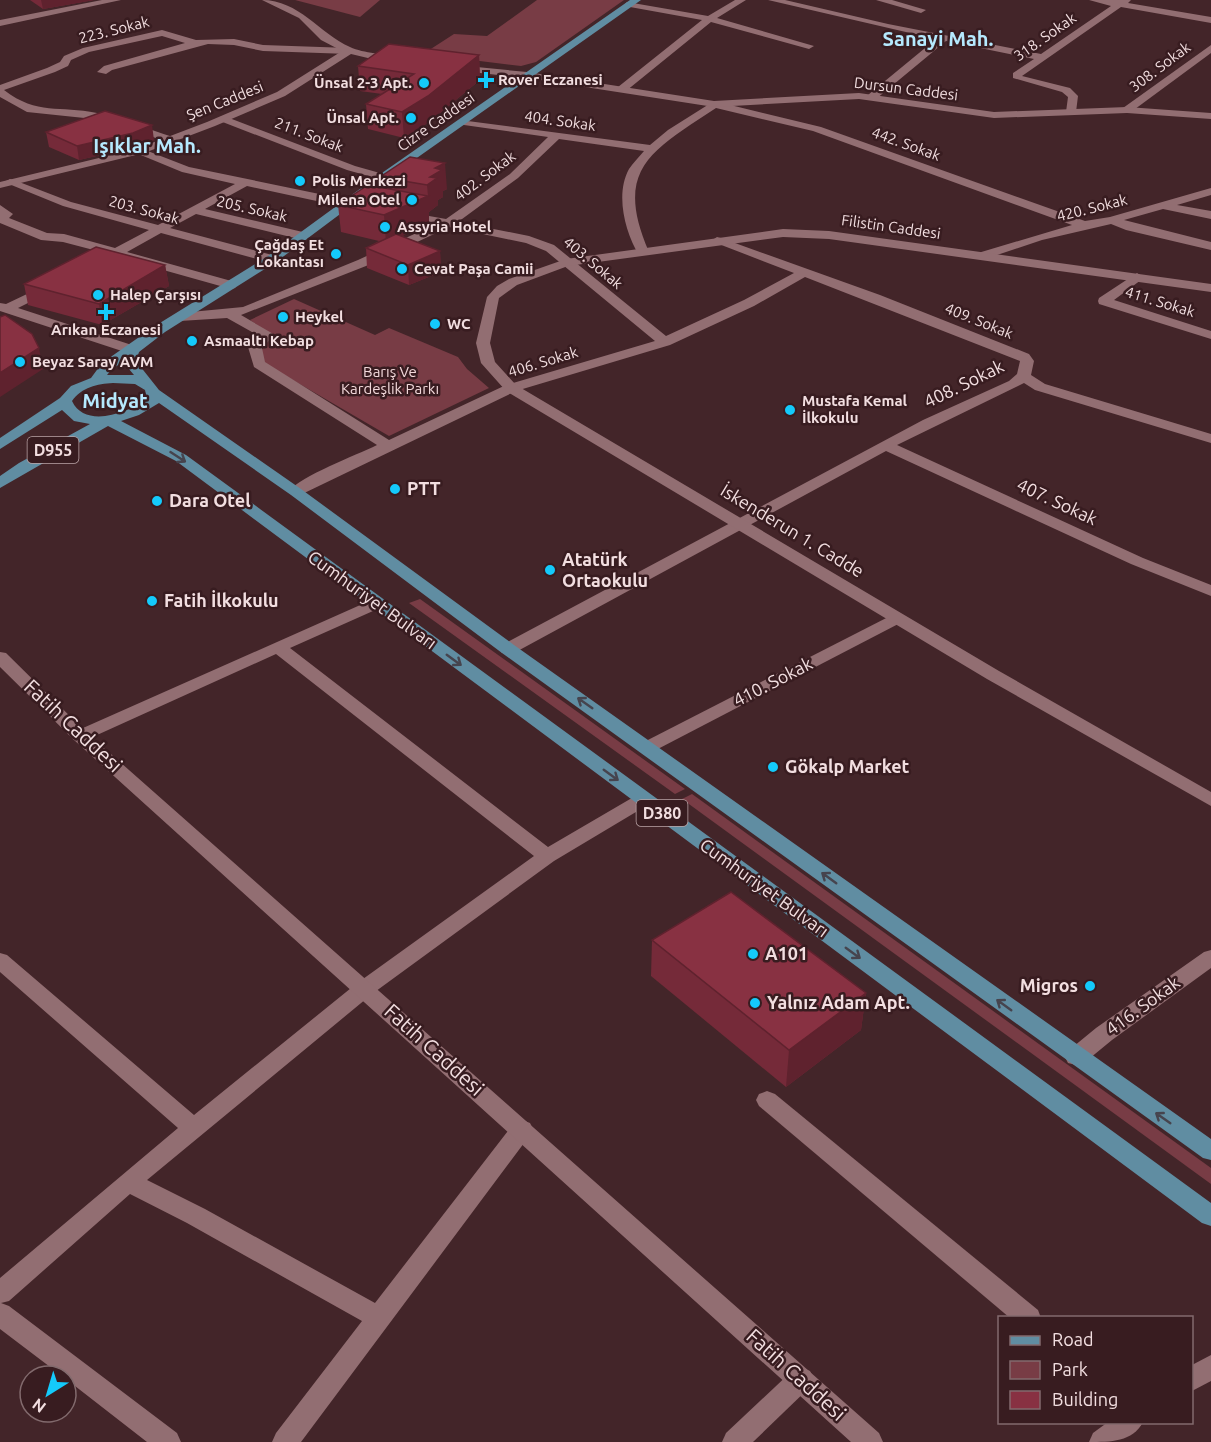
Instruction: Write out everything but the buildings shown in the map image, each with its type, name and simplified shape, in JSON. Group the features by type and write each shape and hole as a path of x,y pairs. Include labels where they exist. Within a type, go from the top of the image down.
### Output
{"main road":[{"name":"Cizre Caddesi","path":"96,381 107,366 272,258 383,177 633,2"},
{"path":"133,350 129,361 152,390 153,400 142,410 108,420 81,417 66,408 65,401 75,389 96,381 122,378 143,382 152,390"},
{"name":"D380","path":"152,390 296,492 508,649 648,747 1076,1057 1211,1151"},
{"name":"D955","path":"0,445 65,401"},
{"name":"D955","path":"0,483 69,440 108,420"},
{"name":"Cumhuriyet Bulvarı","path":"108,420 181,458 1211,1216"},
{"path":"69,440 100,432 141,437"}],"street":[{"path":"0,23 116,0"},
{"path":"267,0 302,16 324,38 349,51 408,63"},
{"path":"622,89 708,20 741,0"},
{"path":"773,0 1040,57"},
{"path":"881,0 921,10"},
{"path":"1094,0 1122,2 1211,20"},
{"path":"633,2 808,46"},
{"name":"318. Sokak","path":"1071,112 1073,96 1066,90 1016,76 1040,57 1122,2"},
{"name":"223. Sokak","path":"0,90 51,70 64,64 68,58 93,48 162,33 196,43 234,42 263,48 349,51"},
{"path":"872,97 945,37"},
{"path":"102,72 108,68 196,43"},
{"name":"308. Sokak","path":"1127,110 1211,48"},
{"name":"Şen Caddesi","path":"5,183 140,151 224,119 281,94 349,51"},
{"name":"Dursun Caddesi","path":"447,68 527,75 714,104 833,96 872,97 984,114 1127,110 1211,116"},
{"path":"0,90 11,101 30,111 48,114 83,114 169,139"},
{"path":"643,252 631,224 629,189 634,170 652,149 714,104"},
{"name":"442. Sokak","path":"714,104 817,129 1084,225"},
{"name":"211. Sokak","path":"224,119 351,168 383,177"},
{"name":"404. Sokak","path":"464,122 652,149"},
{"name":"402. Sokak","path":"180,317 229,314 247,310 362,263 450,222 514,176 556,136"},
{"name":"403. Sokak","path":"140,151 186,170 348,204 450,222 529,240 550,248 665,342"},
{"path":"90,267 159,230 161,226 246,182"},
{"name":"203. Sokak","path":"5,183 67,204 159,230 272,258"},
{"name":"420. Sokak","path":"982,256 1038,237 1112,220 1160,204 1211,191"},
{"path":"1160,204 1211,215"},
{"path":"0,209 7,214 0,219 45,237 64,238 231,285"},
{"name":"205. Sokak","path":"193,210 303,236"},
{"path":"1112,220 1162,236 1211,246"},
{"name":"Filistin Caddesi","path":"566,263 783,233 813,234 1211,288"},
{"name":"409. Sokak","path":"717,241 1024,357 1027,366 1024,376"},
{"name":"İskenderun 1. Cadde","path":"566,263 513,282 493,297 483,343 488,363 511,388 1211,800"},
{"name":"406. Sokak","path":"296,492 315,480 511,388 665,342 749,303 803,273"},
{"name":"411. Sokak","path":"1137,278 1104,301 1211,335"},
{"path":"4,307 59,282"},
{"path":"4,307 133,350"},
{"path":"229,314 268,335 255,347 259,364 388,446"},
{"path":"10,329 29,316"},
{"path":"1024,376 1040,387 1076,400 1211,440"},
{"name":"408. Sokak","path":"508,649 740,522 928,423 1014,384 1024,376"},
{"name":"407. Sokak","path":"887,446 1137,561 1211,591"},
{"path":"80,736 376,603"},
{"name":"410. Sokak","path":"648,747 898,617"},
{"path":"278,647 547,856"},
{"name":"Fatih Caddesi","path":"2,663 80,736 522,1128 870,1442"},
{"path":"0,1293 128,1182 364,989 547,856 644,799"},
{"name":"416. Sokak","path":"1076,1057 1104,1034 1211,957"},
{"path":"0,960 195,1129"},
{"path":"767,1100 1028,1316"},
{"path":"285,1442 377,1317 522,1128"},
{"path":"128,1182 196,1216 377,1317"},
{"path":"0,1314 168,1442"},
{"path":"1193,1379 1211,1366"},
{"path":"735,1442 801,1379"},
{"path":"1102,1442 1127,1424"}],"green space":[{"path":"295,0 380,0 360,17"},
{"path":"537,0 624,0 536,62 521,66 423,54 454,34 487,36"},
{"name":"Barış Ve Kardeşlik Parkı","path":"294,299 375,335 389,328 458,357 467,369 489,388 389,436 255,358 273,336 250,320"},
{"path":"420,599 685,789 675,794 409,603"},
{"path":"692,794 1211,1168 1211,1184 682,799"}],"place":[{"name":"Rover Eczanesi","path":"486,80"},
{"name":"Ünsal 2-3 Apt.","path":"424,83"},
{"name":"Ünsal Apt.","path":"411,118"},
{"name":"Polis Merkezi","path":"300,181"},
{"name":"Milena Otel","path":"412,200"},
{"name":"Assyria Hotel","path":"385,227"},
{"name":"Çağdaş Et Lokantası","path":"336,254"},
{"name":"Cevat Paşa Camii","path":"402,269"},
{"name":"Halep Çarşısı","path":"98,295"},
{"name":"Arıkan Eczanesi","path":"106,312"},
{"name":"Heykel","path":"283,317"},
{"name":"WC","path":"435,324"},
{"name":"Asmaaltı Kebap","path":"192,341"},
{"name":"Beyaz Saray AVM","path":"20,362"},
{"name":"Mustafa Kemal İlkokulu","path":"790,410"},
{"name":"PTT","path":"395,489"},
{"name":"Dara Otel","path":"157,501"},
{"name":"Atatürk Ortaokulu","path":"550,570"},
{"name":"Fatih İlkokulu","path":"152,601"},
{"name":"Gökalp Market","path":"773,767"},
{"name":"A101","path":"753,954"},
{"name":"Migros","path":"1090,986"},
{"name":"Yalnız Adam Apt.","path":"755,1003"}],"district":[{"name":"Sanayi Mah.","path":"938,39"},
{"name":"Işıklar Mah.","path":"147,146"},
{"name":"Midyat","path":"115,401"}]}
